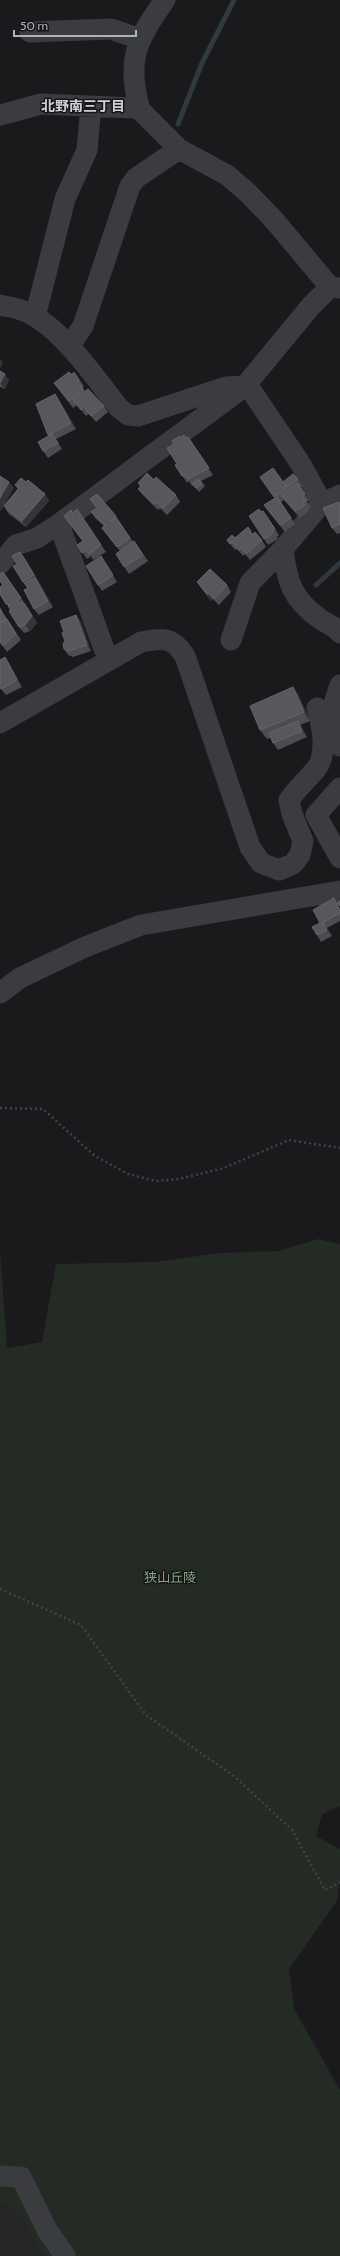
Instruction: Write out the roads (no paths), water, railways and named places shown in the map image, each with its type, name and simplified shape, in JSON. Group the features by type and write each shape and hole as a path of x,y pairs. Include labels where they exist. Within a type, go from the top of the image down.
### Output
{"street":[{"path":"0,564 8,542 37,538 59,524 245,386 311,306 335,288 248,193 227,175 179,149 140,110 132,81 134,57 140,39 161,1"},
{"path":"30,32 111,29 140,39"},
{"path":"0,115 41,104 140,110"},
{"path":"35,317 65,199 87,150 91,106"},
{"path":"70,345 83,326 130,186 136,178 179,149"},
{"path":"0,306 21,310 35,317 70,345 119,408 128,415 138,416 226,387 245,386 253,393 300,463 331,499 250,583 231,640"},
{"path":"59,524 104,650"},
{"path":"283,549 286,571 291,590 305,607 321,620 337,628 340,633"},
{"path":"0,722 141,642 161,638 177,644 185,656 250,847 261,863 279,870 293,864 300,855 303,841 292,814 289,800 317,768 322,748 323,728 317,708"},
{"path":"340,685 330,716 340,746"},
{"path":"340,788 316,815 340,858"},
{"path":"0,993 20,978 84,947 141,925 340,891"},
{"path":"0,2176 22,2177 46,2230 65,2256"}],"waterway":[{"path":"178,124 202,63 234,0"},
{"path":"316,585 340,563"}],"district":[{"name":"北野南三丁目","path":"83,106"}],"park label":[{"name":"狭山丘陵","path":"170,1577"}]}
